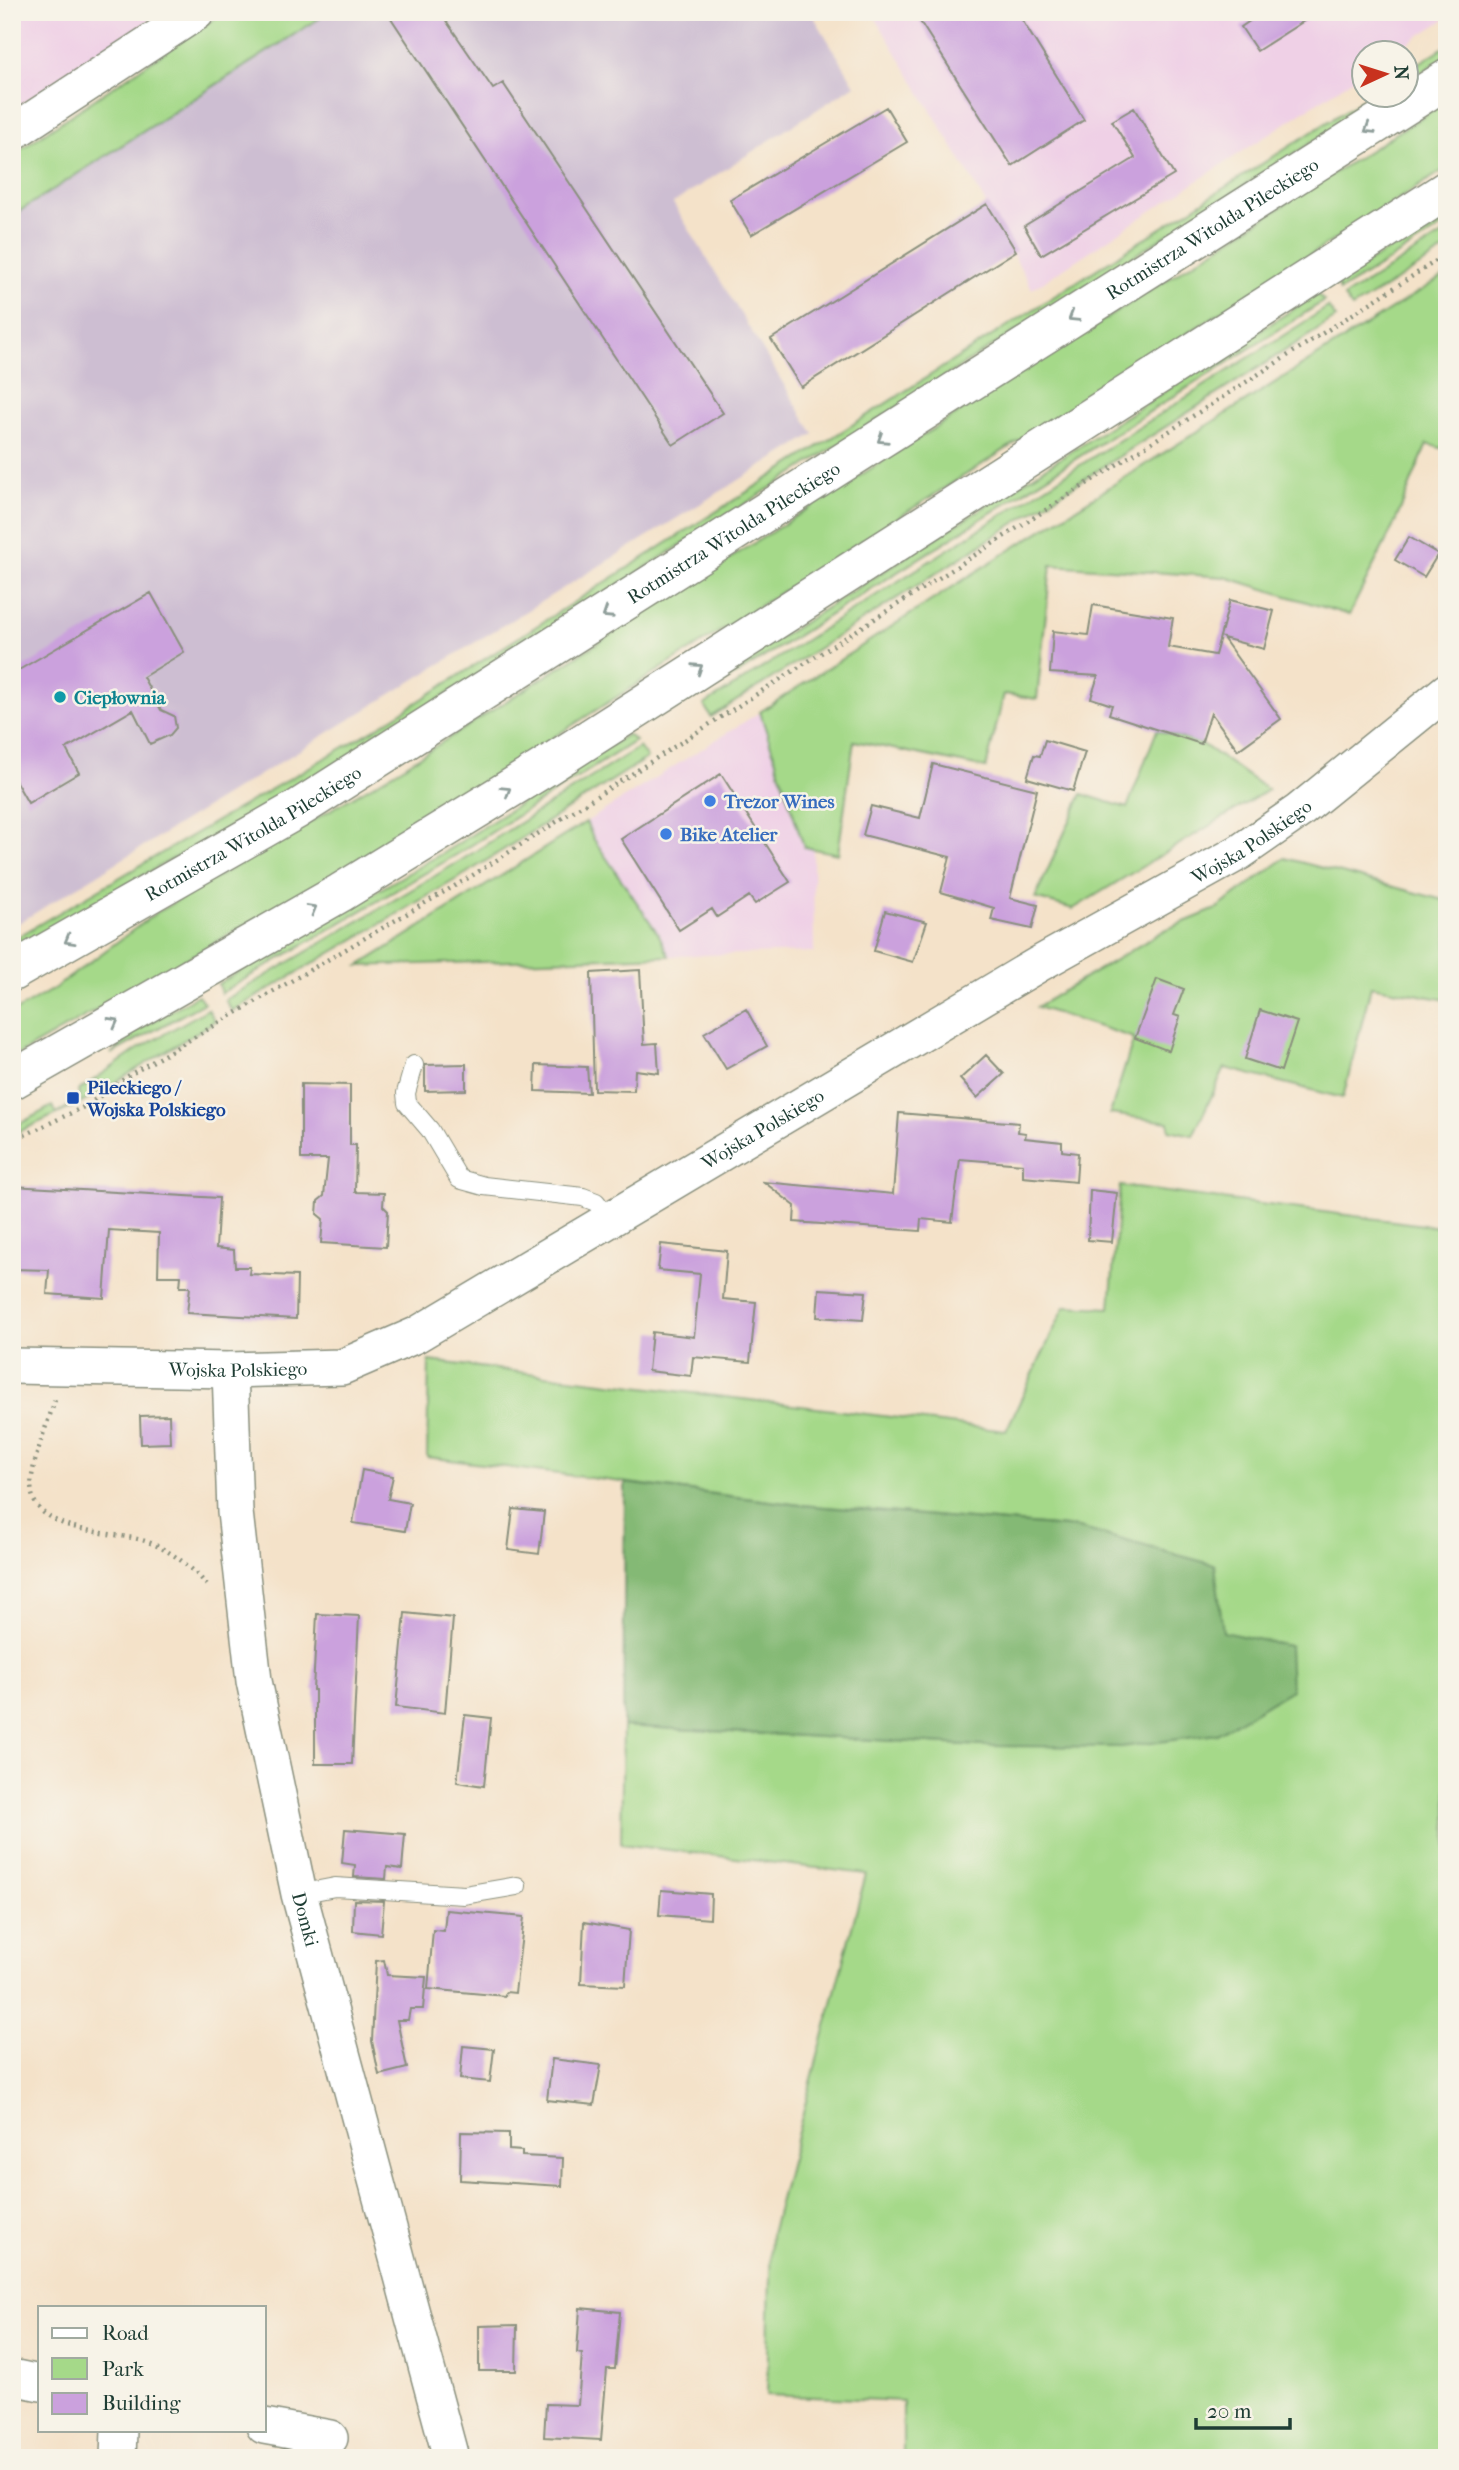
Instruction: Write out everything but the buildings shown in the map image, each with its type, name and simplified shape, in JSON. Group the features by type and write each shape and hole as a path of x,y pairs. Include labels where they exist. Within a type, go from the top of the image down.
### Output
{"main road":[{"name":"Rotmistrza Witolda Pileckiego","path":"12,972 330,789 1447,79"},
{"path":"12,1080 340,893 542,769 1447,190"}],"street":[{"path":"12,133 197,12"},
{"name":"Wojska Polskiego","path":"12,1366 230,1370 342,1367 416,1335 1039,964 1240,852 1299,811 1447,691"},
{"name":"Domki","path":"230,1370 235,1512 254,1681 299,1894 451,2458"},
{"path":"12,2377 38,2383"},
{"path":"266,2426 330,2438"},
{"path":"118,2458 120,2432"}],"lane":[{"path":"414,1065 406,1093 407,1103 430,1130 459,1180 484,1186 583,1197 596,1202 610,1220"},
{"path":"299,1894 335,1887 430,1895 464,1895 517,1886"}],"path":[{"path":"12,1141 86,1106 131,1074 470,877 1447,254"},
{"path":"65,1367 33,1476 32,1492 37,1506 51,1519 73,1527 146,1542 196,1570 211,1591"}],"shaded area":[{"path":"12,12 164,12 12,110"},
{"path":"329,12 811,12 855,85 673,203 814,434 12,927 12,216"},
{"path":"872,12 1447,12 1447,18 1416,38 1350,38 1350,81 1032,289 972,179"},
{"path":"760,712 804,847 813,849 814,952 669,956 659,935 592,838 586,822"}],"green space":[{"path":"224,12 329,12 12,216 12,155"},
{"path":"1447,45 1447,55 1420,73 1420,63"},
{"path":"1447,101 1447,168 430,816 332,876 12,1058 12,1013 55,988 156,913 400,769"},
{"path":"1350,108 1366,108 380,737 285,795 12,950 12,940 375,729"},
{"path":"1447,213 1447,224 1340,291 1337,282"},
{"path":"1447,232 1447,249 1352,308 1344,297"},
{"path":"1447,274 1447,450 1427,444 1394,525 1349,615 1225,577 1051,565 1037,699 1004,694 986,768 854,741 838,854 804,847 760,712 991,562"},
{"path":"1317,294 1324,301 704,695 709,683"},
{"path":"1328,307 1336,318 711,717 704,705"},
{"path":"1157,730 1202,744 1268,790 1073,909 1035,898 1082,794 1127,808"},
{"path":"628,734 635,741 456,855 221,993 218,984 451,848"},
{"path":"639,747 647,758 467,873 232,1011 225,1000 460,861"},
{"path":"586,822 593,838 659,935 669,956 359,966"},
{"path":"1285,858 1447,901 1447,1000 1371,986 1343,1098 1225,1068 1193,1135 1169,1130 1169,1122 1110,1114 1134,1038 1037,1007 1165,930 1216,909"},
{"path":"198,995 204,1003 111,1054 136,1031"},
{"path":"208,1009 215,1021 83,1102 12,1135 12,1128 52,1106 57,1113 80,1100 78,1091 138,1049"},
{"path":"1120,1186 1447,1228 1447,2458 903,2458 903,2401 767,2395 771,2234 866,1874 621,1844 623,1726 983,1746 1289,1646 1223,1633 1079,1528 801,1505 427,1457 429,1361 1006,1431 1065,1306 1110,1308"},
{"path":"625,1483 801,1505 1079,1528 1215,1565 1223,1632 1289,1646 1291,1690 1217,1734 1122,1747 983,1746 623,1726"}],"place":[{"name":"Ciepłownia","path":"60,697"},
{"name":"Trezor Wines","path":"710,801"},
{"name":"Bike Atelier","path":"666,834"},
{"name":"Pileckiego / Wojska Polskiego","path":"73,1098"}]}
